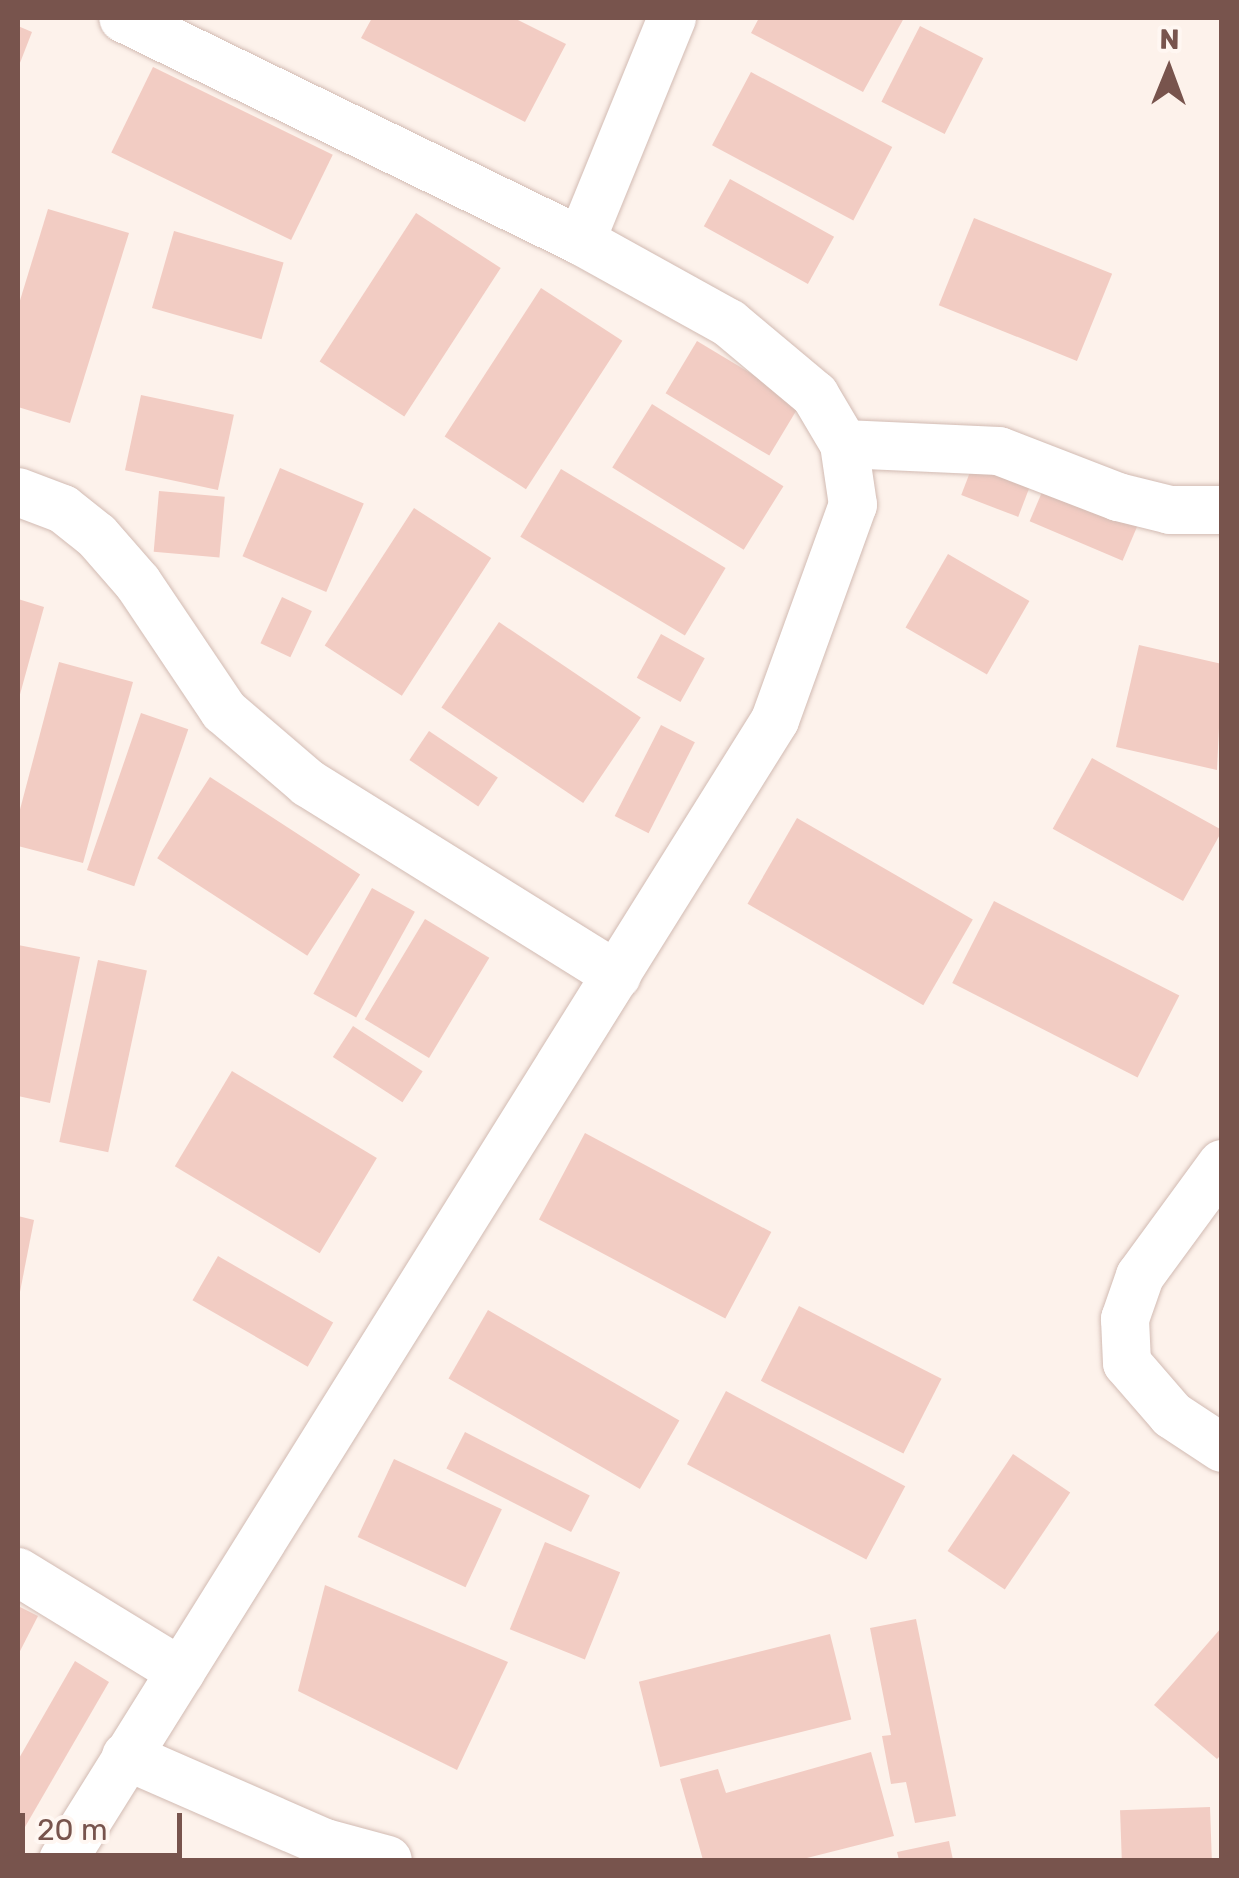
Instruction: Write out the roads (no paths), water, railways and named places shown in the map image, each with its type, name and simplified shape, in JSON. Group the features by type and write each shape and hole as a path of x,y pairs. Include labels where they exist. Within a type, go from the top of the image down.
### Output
{"street":[{"path":"63,1860 775,720 853,505 844,444 816,394 729,323 581,241 123,18"},
{"path":"581,241 672,18"},
{"path":"844,444 1000,451 1118,498 1170,510 1222,510"},
{"path":"18,492 64,508 97,536 138,583 224,711 308,783 617,975"},
{"path":"1222,1164 1140,1276 1124,1319 1128,1363 1172,1415 1222,1448"},
{"path":"18,1572 181,1672"},
{"path":"126,1756 325,1843 388,1860"}]}
